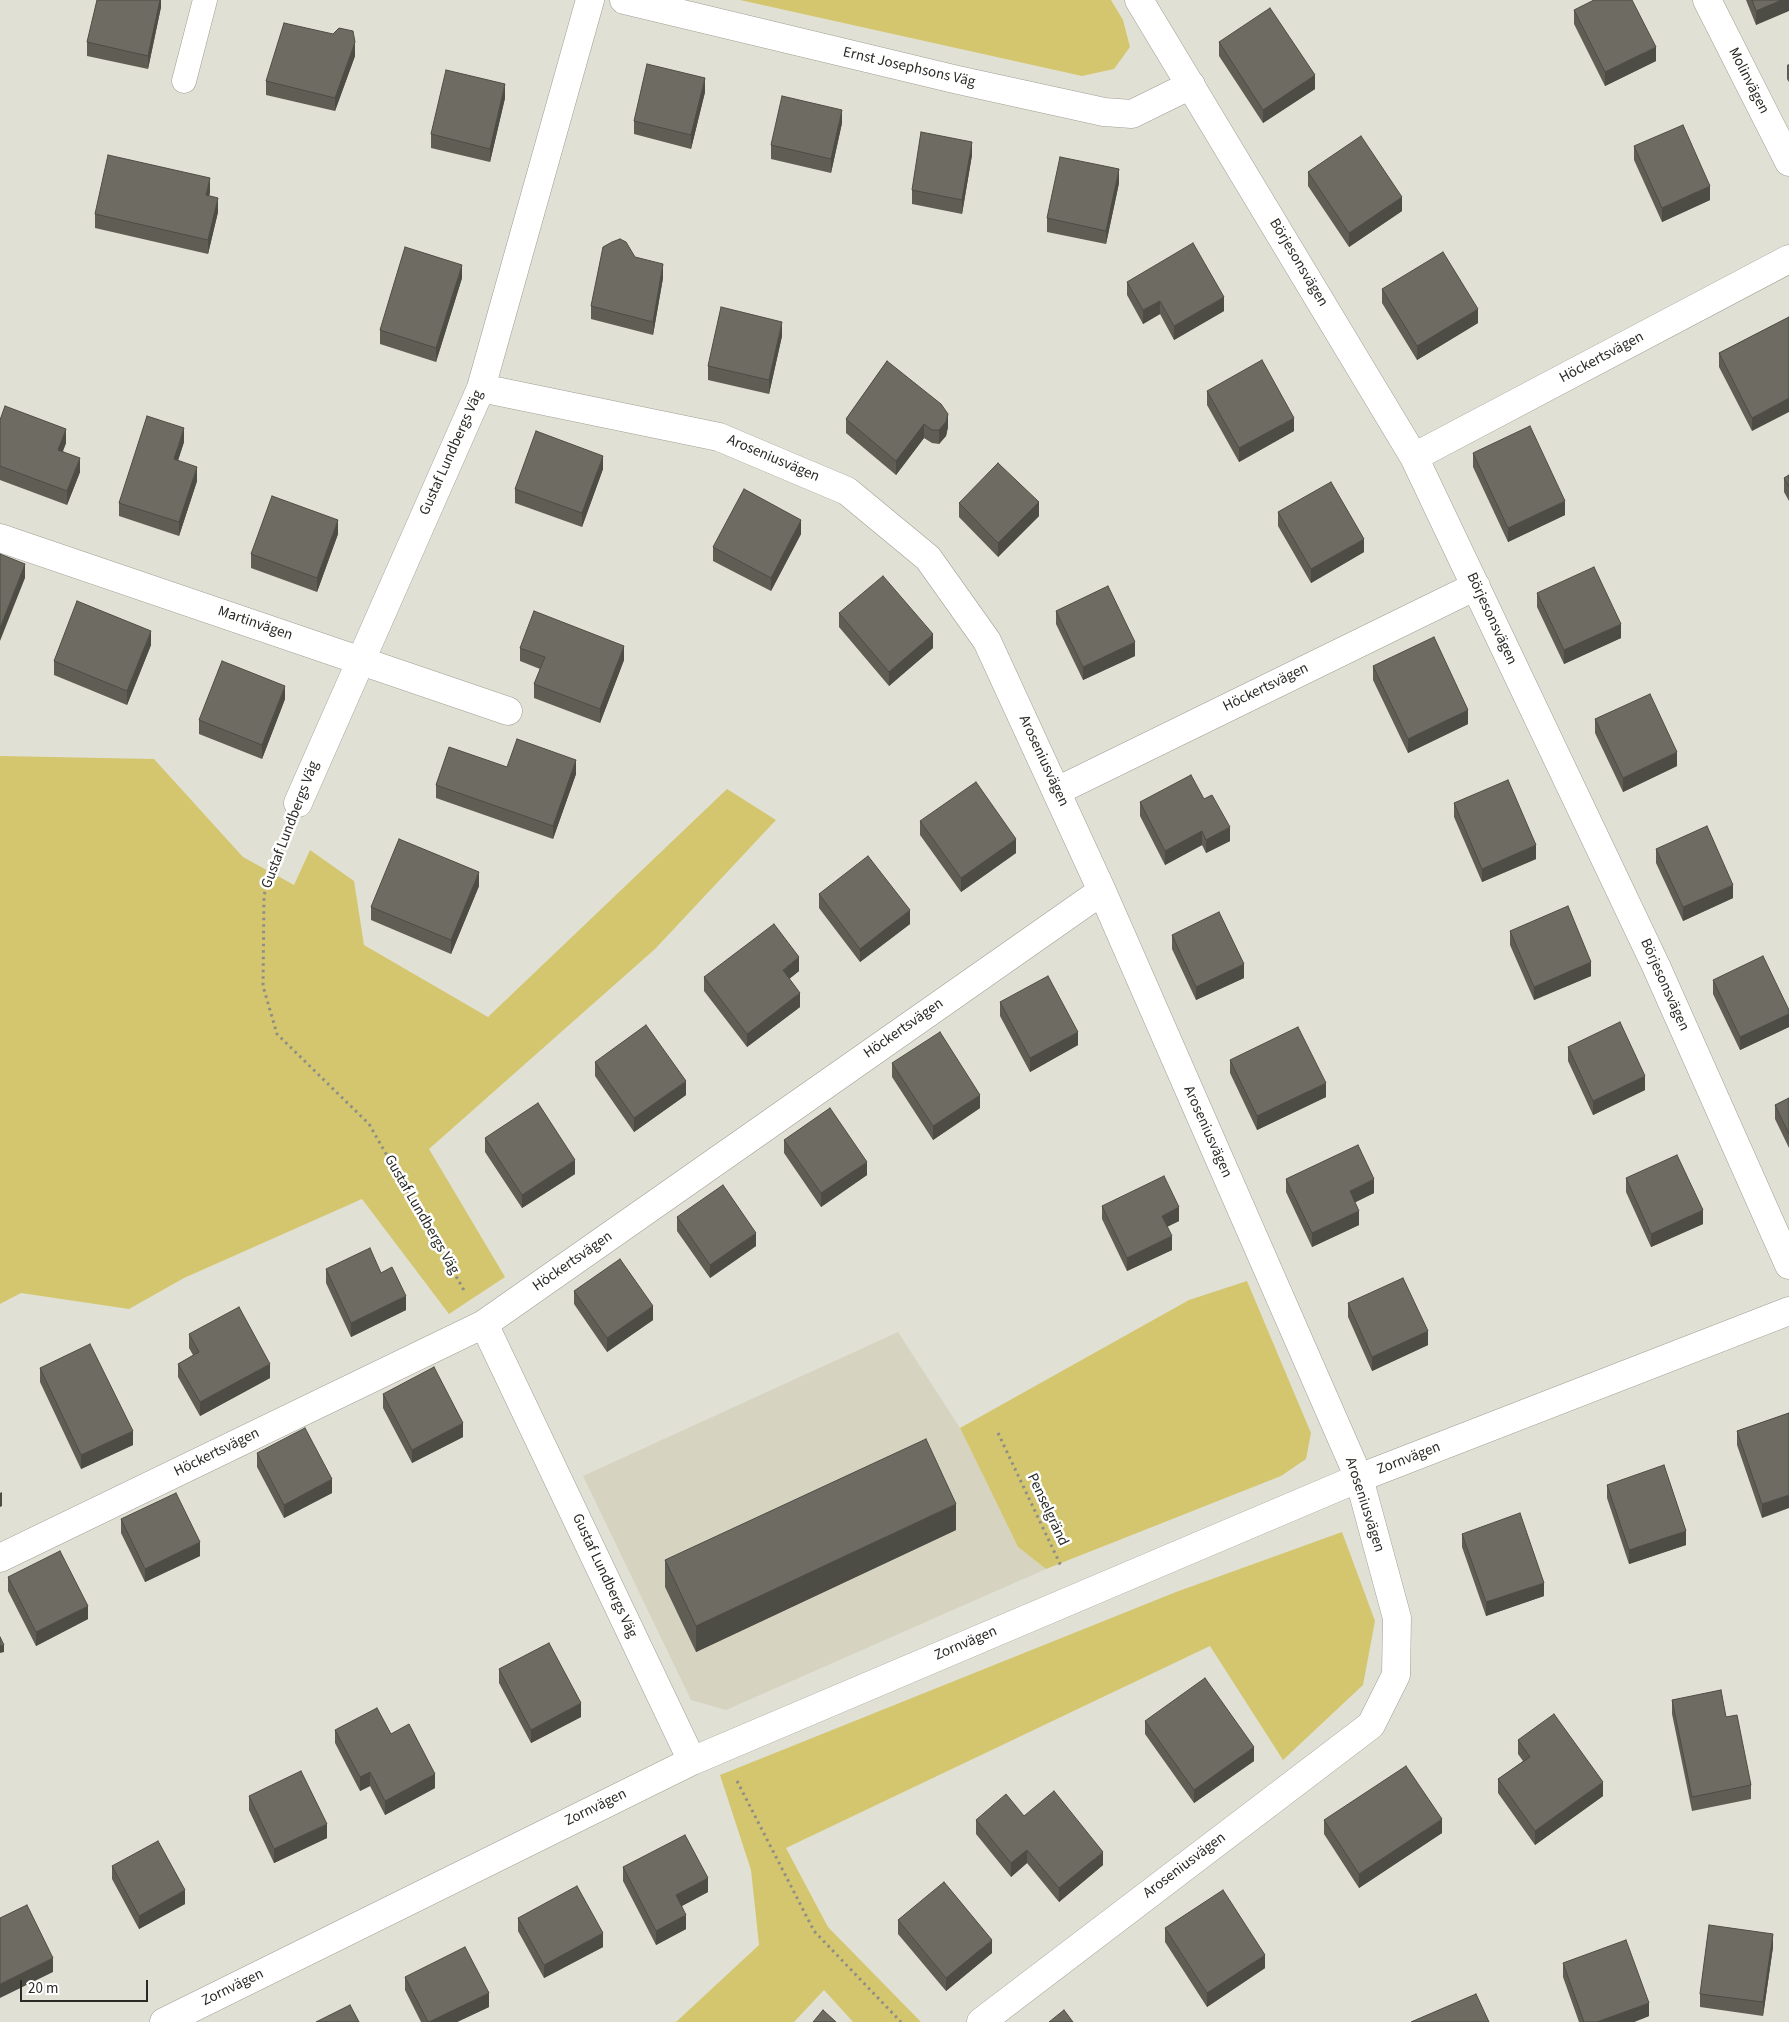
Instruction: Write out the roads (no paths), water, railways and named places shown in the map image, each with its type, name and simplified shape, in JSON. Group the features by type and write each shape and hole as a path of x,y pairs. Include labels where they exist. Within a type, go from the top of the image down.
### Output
{"street":[{"name":"Gustaf Lundbergs Väg","path":"298,803 481,388 590,0"},
{"name":"Ernst Josephsons Väg","path":"624,0 958,80 1104,112 1132,114 1192,85"},
{"name":"Börjesonsvägen","path":"1139,0 1192,85 1414,457 1656,966 1789,1265"},
{"name":"Molinvägen","path":"1707,0 1789,162"},
{"name":"Höckertsvägen","path":"1414,457 1789,259"},
{"name":"Aroseniusvägen","path":"481,388 719,437 847,491 928,558 987,641 1057,790 1359,1478 1397,1618 1396,1675 1371,1725 981,2022"},
{"name":"Martinvägen","path":"0,538 508,711"},
{"name":"Höckertsvägen","path":"1057,790 1476,586"},
{"name":"Höckertsvägen","path":"0,1558 484,1324 1102,891"},
{"name":"Zornvägen","path":"164,2022 692,1761 1359,1478 1789,1311"},
{"name":"Gustaf Lundbergs Väg","path":"484,1324 692,1761"}],"lane":[{"path":"184,81 205,0"}]}
